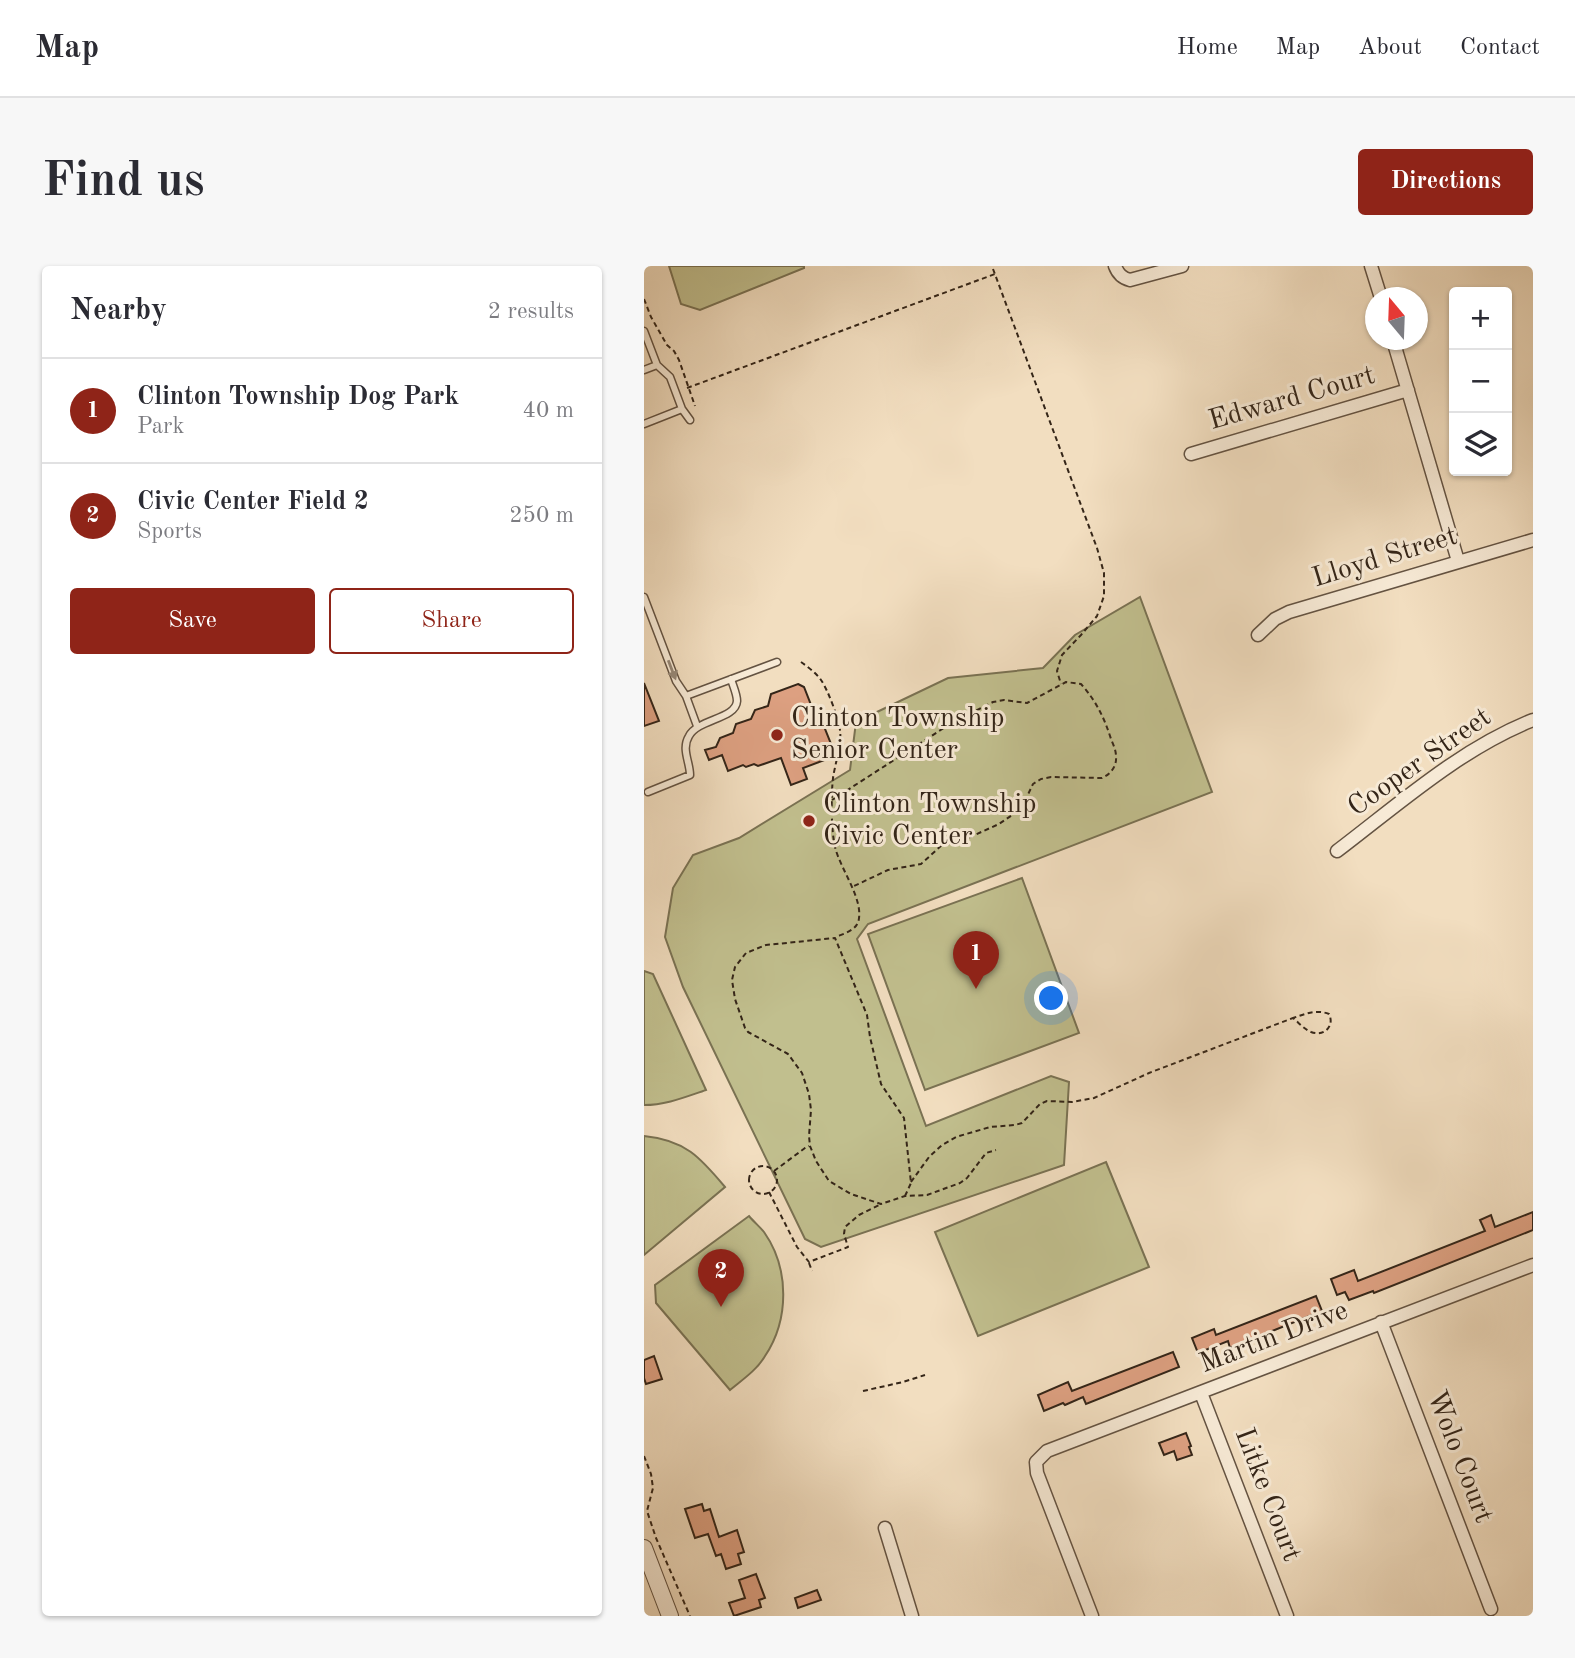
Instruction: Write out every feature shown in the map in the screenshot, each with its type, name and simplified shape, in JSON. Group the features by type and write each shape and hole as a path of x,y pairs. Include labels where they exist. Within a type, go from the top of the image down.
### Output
{"street":[{"path":"1115,266 1124,279 1136,280 1182,266"},
{"path":"1371,266 1378,287"},
{"path":"1396,350 1458,561"},
{"name":"Edward Court","path":"1191,454 1408,390"},
{"name":"Lloyd Street","path":"1258,635 1275,619 1289,612 1533,540"},
{"name":"Cooper Street","path":"1338,851 1421,786 1503,733 1533,720"},
{"name":"Martin Drive","path":"1092,1616 1037,1473 1036,1462 1046,1451 1533,1265"},
{"name":"Wolo Court","path":"1381,1322 1491,1609"},
{"name":"Litke Court","path":"1201,1393 1287,1616"},
{"path":"885,1528 912,1616"},
{"path":"644,1548 670,1616"}],"lane":[{"path":"644,331 657,365 670,377 681,409 690,420"},
{"path":"644,370 657,365"},
{"path":"644,424 681,409"},
{"path":"644,597 676,681 686,696 697,726"},
{"path":"686,696 777,662"},
{"path":"648,792 690,775 686,752 688,736 697,726 735,708 737,699 731,679"}],"path":[{"path":"993,269 1104,573 1104,596 1097,616 1062,654 1057,671 1062,685"},
{"path":"687,388 995,274"},
{"path":"644,299 667,345 679,360 695,406"},
{"path":"663,347 667,345"},
{"path":"801,662 822,681 841,732 833,778 835,847 852,887 859,918 852,930 835,938 766,945 746,953 735,967 735,999 748,1032 788,1054 802,1073 811,1110 810,1146 829,1181 851,1194 881,1204"},
{"path":"832,800 950,724 993,702 1004,700 1027,703 1066,682 1081,684 1104,718 1117,757 1114,768 1109,775 1102,778 1041,779 1033,784 1023,805 999,824 957,843 942,845 921,864 888,870 852,887"},
{"path":"835,938 867,1015 881,1084 904,1118 911,1183"},
{"path":"905,1196 929,1157 956,1137 990,1127 1022,1123 1040,1104 1047,1101 1072,1102 1094,1098 1161,1068 1293,1018 1313,1011 1329,1014 1331,1025 1317,1033 1293,1018"},
{"path":"774,1172 810,1146"},
{"path":"808,1262 848,1247 845,1227 859,1215 905,1196 927,1195 960,1183 986,1153 996,1150"},
{"path":"761,1166 774,1172 776,1182 769,1192 756,1192 750,1186 749,1177 754,1169 761,1166"},
{"path":"769,1192 812,1270"},
{"path":"863,1391 925,1375"},
{"path":"644,1456 653,1488 647,1511 690,1616"}],"shaded area":[{"path":"669,266 804,268 700,310 681,304"},
{"path":"1140,597 1212,792 868,924 857,939 926,1126 1051,1076 1069,1082 1064,1165 821,1247 805,1239 683,987 665,937 673,888 693,855 739,838 850,770 856,722 948,678 1043,668 1075,635"},
{"path":"1022,878 1079,1033 925,1090 868,934"},
{"path":"644,971 653,974 706,1090 652,1105 644,1105"},
{"path":"644,1136 681,1146 708,1167 725,1187 644,1255"},
{"path":"1106,1162 1149,1267 978,1336 935,1232"},
{"path":"749,1216 764,1232 778,1262 782,1278 782,1311 773,1342 762,1361 730,1390 656,1303 655,1285"}],"building":[{"path":"644,683 659,721 644,726"},
{"name":"Clinton Township Senior Center","path":"798,684 804,687 815,715 819,714 831,744 825,746 830,758 803,768 807,779 791,785 781,758 758,766 743,765 728,771 722,755 709,760 705,750 716,747 720,738 733,733 736,724 751,719 755,710 768,706 771,694"},
{"path":"1533,1212 1533,1230 1374,1293 1373,1291 1349,1300 1345,1292 1337,1295 1331,1279 1354,1270 1358,1281 1485,1231 1480,1220 1491,1215 1495,1227"},
{"path":"1316,1296 1322,1311 1230,1348 1228,1341 1198,1353 1192,1338 1214,1329 1216,1335"},
{"path":"1173,1352 1179,1367 1086,1404 1083,1397 1044,1411 1038,1395 1068,1382 1072,1391"},
{"path":"654,1356 662,1379 646,1384 644,1360"},
{"path":"1186,1433 1192,1455 1177,1460 1174,1451 1164,1455 1159,1443"},
{"path":"702,1504 704,1511 710,1509 719,1537 737,1530 744,1552 738,1554 741,1564 726,1569 721,1554 716,1556 708,1534 695,1538 685,1509"},
{"path":"756,1574 765,1598 759,1600 761,1607 734,1616 729,1603 745,1598 739,1580"},
{"path":"817,1590 821,1600 798,1608 795,1598"}],"place":[{"name":"Clinton Township Senior Center","path":"777,735"},
{"name":"Clinton Township Civic Center","path":"809,821"},
{"name":"Clinton Township Dog Park","path":"976,989"},
{"name":"Civic Center Field 2","path":"721,1307"}]}
